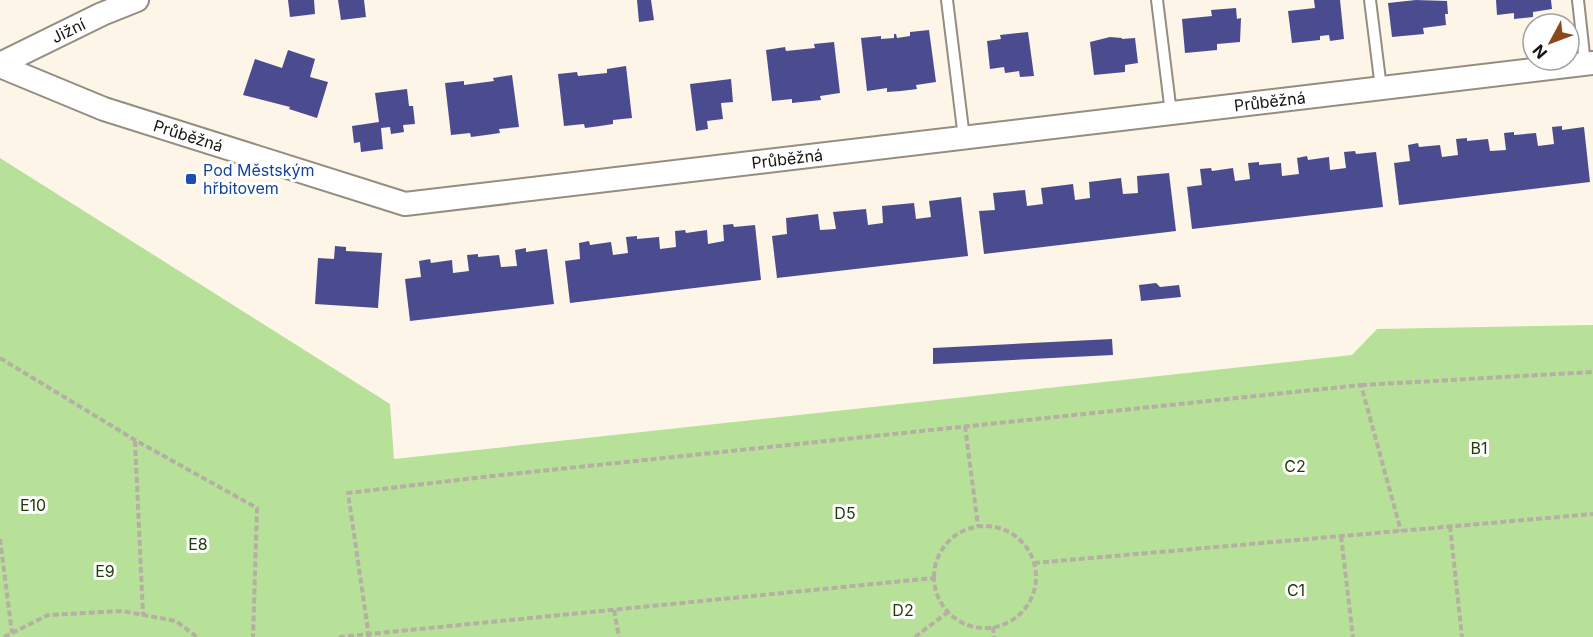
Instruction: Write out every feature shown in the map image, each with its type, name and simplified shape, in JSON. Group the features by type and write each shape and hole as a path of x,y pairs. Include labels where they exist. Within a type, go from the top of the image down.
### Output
{"street":[{"name":"Jižní","path":"0,65 102,14 138,0"},
{"name":"Průběžná","path":"0,65 104,109 405,204 1589,64"}],"lane":[{"path":"947,0 964,138"},
{"path":"1157,0 1171,113"},
{"path":"1370,0 1381,88"},
{"path":"1578,0 1589,64"}],"path":[{"path":"0,357 135,440 257,508 253,637"},
{"path":"370,636 348,493 1361,385 1593,372"},
{"path":"1361,385 1401,531"},
{"path":"965,426 978,526"},
{"path":"135,440 143,615"},
{"path":"1034,563 1593,514"},
{"path":"978,526 1002,528 1013,534 1023,542 1034,563 1036,581 1031,599 1015,618 993,627 968,625 957,620 940,602 934,578 935,566 946,544 955,535 978,526"},
{"path":"1449,526 1462,637"},
{"path":"1341,536 1353,637"},
{"path":"0,539 12,633"},
{"path":"339,637 370,636 934,578"},
{"path":"614,610 619,637"},
{"path":"4,637 48,615 122,611 176,621 196,637"},
{"path":"915,637 948,611"},
{"path":"993,627 994,637"}],"green space":[{"path":"0,158 390,404 394,459 1352,355 1377,329 1593,325 1593,637 0,637"}],"building":[{"path":"288,0 314,0 315,14 290,17"},
{"path":"338,0 364,0 366,17 341,20"},
{"path":"637,0 651,0 654,20 639,22"},
{"path":"1314,0 1340,0 1344,39 1330,41 1329,35 1320,36 1320,40 1292,43 1288,11 1315,8"},
{"path":"1416,0 1447,1 1446,25 1423,28 1424,34 1392,37 1388,3"},
{"path":"1496,0 1551,0 1552,9 1521,12 1521,18 1514,19 1514,13 1497,15"},
{"path":"1236,8 1237,19 1241,18 1240,42 1217,44 1217,50 1185,53 1182,19 1212,16 1211,10"},
{"path":"929,30 936,82 916,85 917,89 887,92 887,88 867,91 861,38 881,36 881,39 894,38 896,34 897,38 910,36 910,32"},
{"path":"1028,32 1034,76 1020,77 1019,71 1005,73 1004,67 990,69 987,41 1001,39 1000,35"},
{"path":"1110,37 1135,38 1138,63 1125,65 1125,72 1094,75 1090,42"},
{"path":"834,42 840,93 820,96 821,100 792,103 792,99 772,101 766,50 785,47 786,51 815,48 814,44"},
{"path":"288,50 315,59 310,77 328,82 317,118 289,109 290,107 243,95 255,59 282,68"},
{"path":"626,66 632,118 613,120 613,124 585,128 584,124 564,126 558,74 577,72 578,76 607,73 607,69"},
{"path":"512,75 519,127 499,129 500,133 471,137 470,133 451,135 445,83 464,81 464,85 494,81 493,78"},
{"path":"731,79 733,102 721,103 723,119 707,121 708,129 696,131 690,84"},
{"path":"407,89 409,106 413,106 415,124 403,125 404,132 391,134 390,127 381,128 383,149 361,152 360,142 354,143 352,126 379,122 375,93"},
{"path":"1562,126 1562,130 1584,127 1590,182 1399,205 1394,163 1410,161 1408,145 1418,143 1419,147 1440,145 1442,157 1458,155 1456,139 1467,138 1467,141 1488,139 1490,151 1506,150 1504,133 1514,132 1514,135 1536,133 1538,146 1554,144 1552,127"},
{"path":"1355,151 1356,154 1376,152 1383,207 1192,229 1187,187 1202,185 1200,169 1211,168 1212,171 1233,168 1235,181 1250,179 1248,163 1259,162 1259,165 1281,163 1282,176 1299,174 1297,158 1307,156 1308,160 1329,157 1330,170 1346,168 1344,152"},
{"path":"1169,173 1176,231 984,254 979,211 995,210 993,193 1025,190 1027,206 1043,204 1041,188 1073,184 1075,200 1090,198 1089,182 1121,178 1123,194 1138,193 1137,176"},
{"path":"961,197 968,256 777,278 772,236 787,234 786,218 818,214 820,230 836,229 833,212 866,209 868,225 883,223 882,206 914,203 916,219 931,217 929,201"},
{"path":"733,224 734,227 755,225 761,280 570,303 565,261 580,259 579,243 589,241 590,245 611,242 613,255 628,253 626,237 637,236 637,239 659,237 660,249 676,247 675,231 685,230 686,233 707,230 708,244 724,241 723,225"},
{"path":"335,246 346,247 346,251 382,253 378,308 315,304 318,258 334,259"},
{"path":"526,248 526,252 547,249 554,304 410,321 405,279 421,277 419,261 430,259 431,263 452,260 453,273 469,271 467,255 478,254 478,257 499,255 501,267 517,266 515,250"},
{"path":"1156,283 1160,287 1179,285 1181,297 1141,301 1139,285"},
{"path":"1112,339 1113,355 933,364 933,348"}],"place":[{"name":"Pod Městským hřbitovem","path":"191,179"}],"park label":[{"name":"B1","path":"1479,448"},
{"name":"C2","path":"1295,466"},
{"name":"E10","path":"33,505"},
{"name":"D5","path":"845,513"},
{"name":"E8","path":"198,544"},
{"name":"E9","path":"105,571"},
{"name":"C1","path":"1296,590"},
{"name":"D2","path":"903,610"}]}
